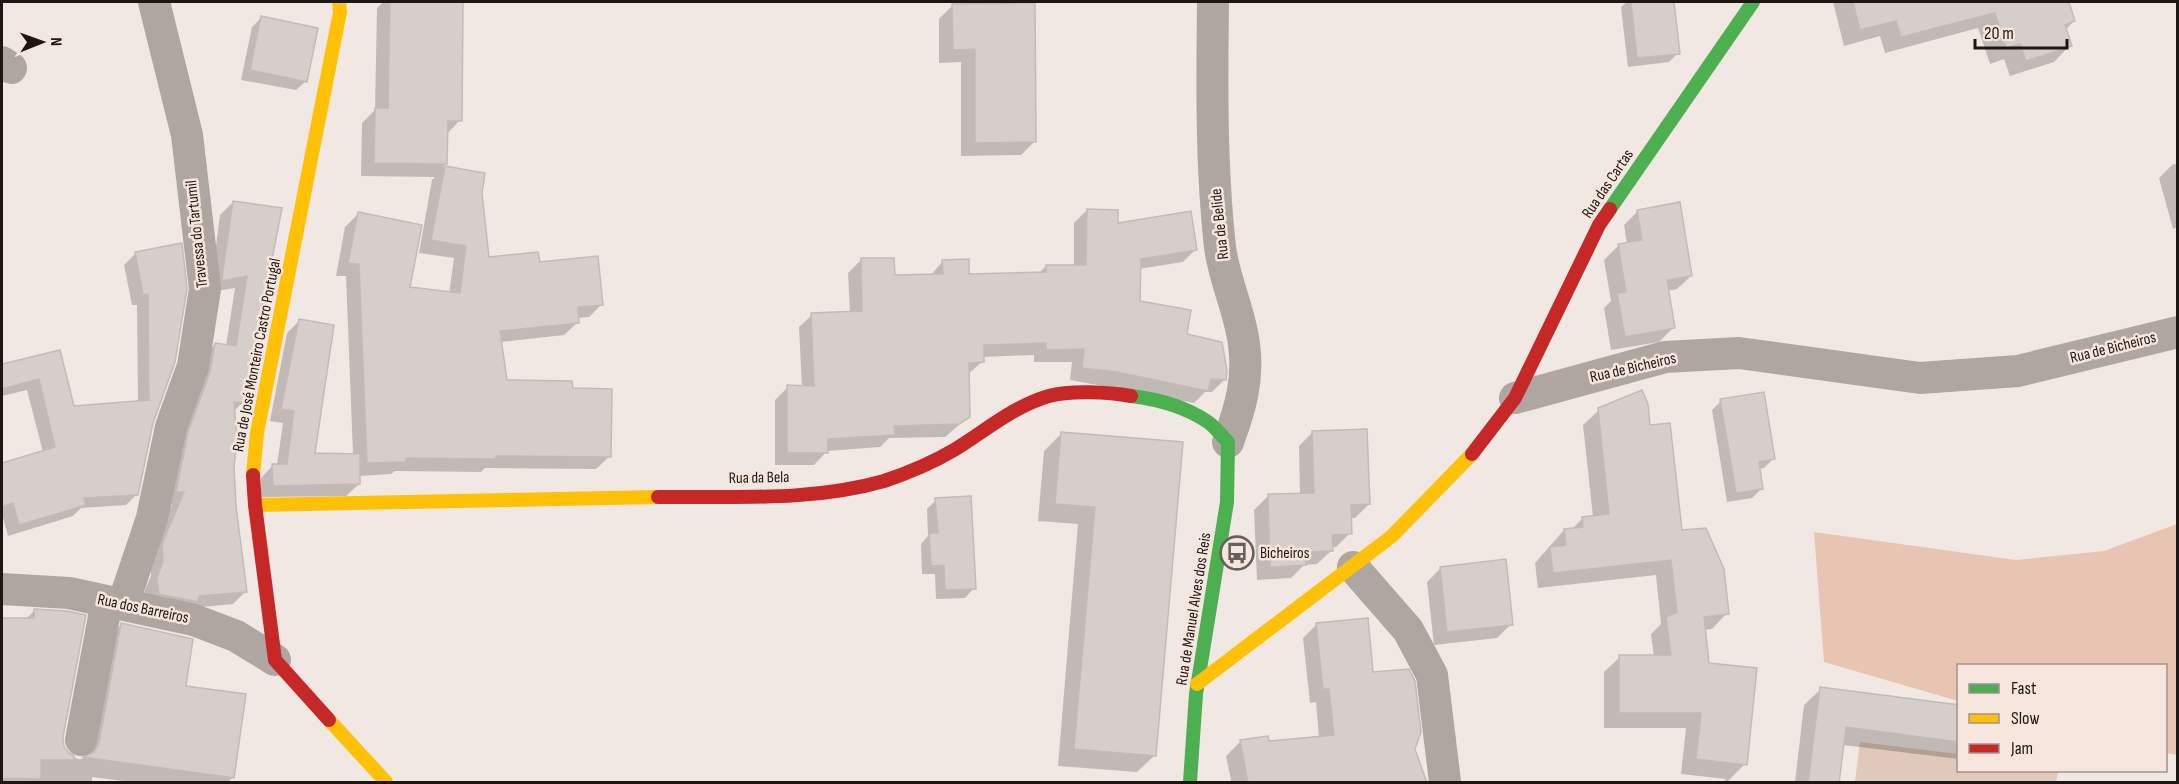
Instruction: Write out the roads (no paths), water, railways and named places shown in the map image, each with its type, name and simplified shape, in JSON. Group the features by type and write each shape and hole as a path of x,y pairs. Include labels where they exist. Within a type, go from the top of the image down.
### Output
{"street":[{"name":"Travessa do Tartumil","path":"81,740 115,602 152,518 171,427 193,366 205,289 187,135 154,2"},
{"name":"Rua de José Monteiro Castro Portugal","path":"275,660 255,505 253,466 257,433 340,12 339,2"},
{"name":"Rua de Belide","path":"1213,2 1211,117 1220,249 1244,343 1245,369 1242,402 1228,442"},
{"name":"Rua das Cartas","path":"1515,398 1599,225 1753,2"},
{"name":"Rua de Bicheiros","path":"1515,398 1665,357 1739,353 1920,378 2018,371 2178,332"},
{"name":"Rua da Bela","path":"255,505 823,494 894,479 941,458 1002,417 1047,396 1089,391 1134,396 1178,407 1207,422 1228,442"},
{"path":"1197,684 1392,536 1473,453 1515,398"},
{"name":"Rua de Manuel Alves dos Reis","path":"1190,783 1197,684 1230,476 1228,442"},
{"path":"1353,567 1408,630 1432,675 1445,783"},
{"name":"Rua dos Barreiros","path":"2,589 69,593 194,620 236,636 275,660"},
{"path":"275,660 386,783"}],"place":[{"name":"Bicheiros","path":"1237,553"}]}
